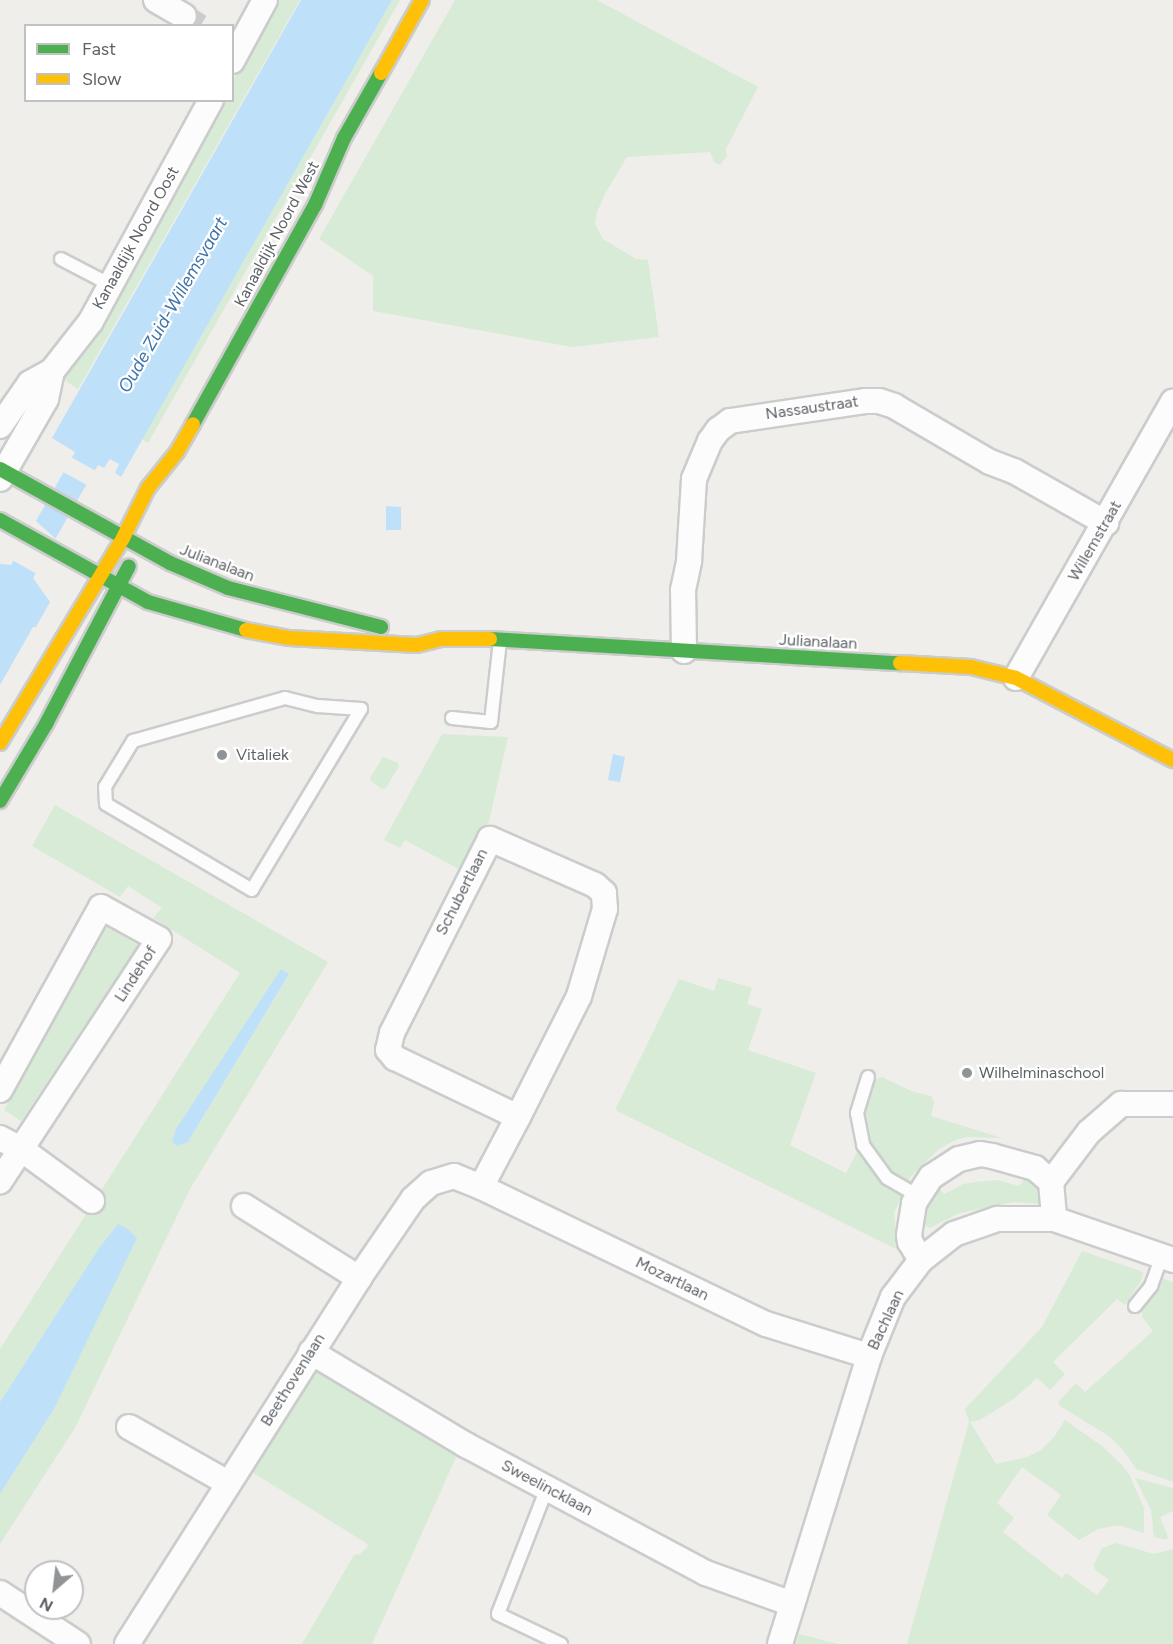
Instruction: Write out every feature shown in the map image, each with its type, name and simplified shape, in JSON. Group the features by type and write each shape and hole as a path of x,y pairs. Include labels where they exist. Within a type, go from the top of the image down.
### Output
{"main road":[{"name":"Kanaaldijk Noord West","path":"0,743 123,538 148,488 177,452 315,205 344,138 422,0"},
{"name":"Kanaaldijk Noord West","path":"166,489 177,452"},
{"name":"Julianalaan","path":"2,473 123,538 140,541 176,566 228,588 296,607 388,629 420,632 441,639"},
{"name":"Julianalaan","path":"0,520 148,602 256,633 289,638 417,645 441,639 500,639 971,667 1016,678 1173,760"},
{"path":"0,801 46,724 120,586 140,541"}],"street":[{"path":"156,0 184,16"},
{"path":"235,51 266,0"},
{"name":"Kanaaldijk Noord Oost","path":"0,426 30,383 52,371 91,321 210,102"},
{"name":"Kanaaldijk Noord Oost","path":"2,473 46,399 52,371"},
{"name":"Nassaustraat","path":"684,651 683,590 689,561 694,479 710,441 718,430 730,421 865,401 879,401 894,406 990,462 1014,471 1106,523"},
{"name":"Willemstraat","path":"1016,678 1173,402"},
{"name":"Schubertlaan","path":"481,1187 518,1117 579,996 605,909 604,893 595,885 490,839 392,1034 388,1050 395,1058 518,1117"},
{"name":"Lindehof","path":"0,1090 101,907 159,939 10,1144 0,1181"},
{"path":"1054,1219 1052,1182 1089,1132 1121,1104 1173,1104"},
{"path":"10,1144 92,1201"},
{"path":"921,1260 910,1242 910,1217 918,1195 931,1177 951,1162 980,1154 1023,1163 1044,1174 1052,1182"},
{"name":"Beethovenlaan","path":"128,1644 358,1278 413,1199 431,1183 453,1176 481,1187"},
{"name":"Mozartlaan","path":"481,1187 766,1324 869,1356"},
{"path":"244,1206 358,1278"},
{"name":"Bachlaan","path":"780,1644 869,1356 893,1297 921,1260 954,1234 997,1219 1054,1219 1167,1258"},
{"name":"Sweelincklaan","path":"311,1352 466,1445 706,1573 792,1604"},
{"path":"129,1427 228,1483"},
{"path":"0,1593 78,1644"}],"lane":[{"path":"61,259 111,285"},
{"path":"452,718 491,722 500,639"},
{"path":"285,698 318,706 361,709 306,800 252,890 106,804 105,787 133,741 285,698"},
{"path":"868,1077 857,1113 863,1144 887,1178 918,1195"},
{"path":"1135,1306 1151,1286 1167,1258"},
{"path":"547,1488 498,1614 561,1644"}],"green space":[{"path":"277,0 300,0 78,389 64,380 220,102 234,102 234,78"},
{"path":"392,0 400,0 148,443 142,439"},
{"path":"455,0 597,0 758,87 726,149 727,156 720,165 714,162 710,152 627,157 597,212 595,224 603,239 636,259 648,260 659,337 572,347 373,311 373,276 319,239"},
{"path":"442,734 508,737 488,826 462,871 405,840 400,848 384,840"},
{"path":"383,757 398,763 399,766 386,788 382,789 370,778"},
{"path":"55,805 328,962 190,1189 75,1428 0,1544 0,1494 54,1409 128,1229 118,1225 99,1248 0,1402 0,1349 240,973 153,918 162,908 128,886 120,897 32,846","holes":["281,969 289,974 188,1142 178,1146"]},
{"path":"107,927 138,945 21,1121 4,1110"},
{"path":"718,978 752,988 747,1004 762,1009 748,1050 816,1073 790,1145 846,1173 860,1146 862,1113 873,1080 882,1077 911,1091 931,1096 934,1102 931,1116 1002,1138 967,1137 956,1140 939,1149 911,1176 894,1213 896,1233 902,1252 615,1110 679,979 714,991"},
{"path":"1026,1176 1040,1191 1042,1204 1014,1202 960,1213 930,1228 923,1225 922,1215 936,1185 944,1194 963,1184 975,1182 998,1180 1019,1186"},
{"path":"1082,1251 1143,1272 1142,1279 1125,1305 1117,1299 1053,1362 1065,1374 1050,1390 1037,1378 1015,1398 980,1420 970,1422 996,1464 1027,1457 1041,1450 1054,1437 1065,1420 1102,1446 1122,1465 1129,1474 1144,1508 1144,1533 1114,1526 1098,1529 1079,1540 1047,1515 1061,1495 1022,1467 997,1503 1014,1518 1003,1532 1062,1578 1066,1573 1097,1595 1109,1580 1095,1570 1094,1564 1102,1548 1116,1543 1154,1554 1173,1549 1173,1644 907,1644 969,1422 965,1409 1042,1327"},
{"path":"1162,1278 1173,1282 1173,1482 1136,1469 1123,1450 1109,1436 1060,1406 1058,1402 1076,1383 1085,1392 1153,1331 1142,1317 1142,1311"},
{"path":"316,1361 462,1444 372,1644 302,1644 354,1555 360,1554 369,1545 249,1470"},
{"path":"1135,1478 1173,1488 1173,1511 1160,1517 1168,1537 1166,1540 1154,1537 1151,1510"},
{"path":"799,1634 830,1642 839,1644 796,1644"}],"water":[{"name":"Oude Zuid-Willemsvaart","path":"301,0 392,0 121,477 115,473 119,464 110,459 104,468 98,465 85,487 33,578 50,602 0,685 0,564 11,565 75,452 52,438"},
{"path":"386,506 401,507 401,530 386,530"},
{"path":"613,754 625,757 620,782 608,780"},
{"path":"281,969 289,974 188,1142 178,1146 172,1142 176,1129"},
{"path":"118,1224 128,1229 137,1238 54,1409 0,1494 0,1402 99,1248"}],"pier":[{"path":"71,457 96,471 89,486 63,472"},
{"path":"35,520 57,540 37,574 12,560"}],"tunnel":[{"path":"184,16 197,24"}],"traffic: fast":[{"path":"193,424 315,205 344,138 381,73"},
{"path":"0,469 170,563 228,588 381,627"},
{"path":"0,520 148,602 246,630"},
{"path":"0,801 46,724 129,566"},
{"path":"490,639 900,663"}],"traffic: slow":[{"path":"381,73 422,0"},
{"path":"0,743 123,538 148,488 177,452 193,424"},
{"path":"246,630 289,638 417,645 441,639 490,639"},
{"path":"900,663 971,667 1016,678 1173,760"}],"place":[{"name":"Vitaliek","path":"222,755"},
{"name":"Wilhelminaschool","path":"967,1073"}]}
